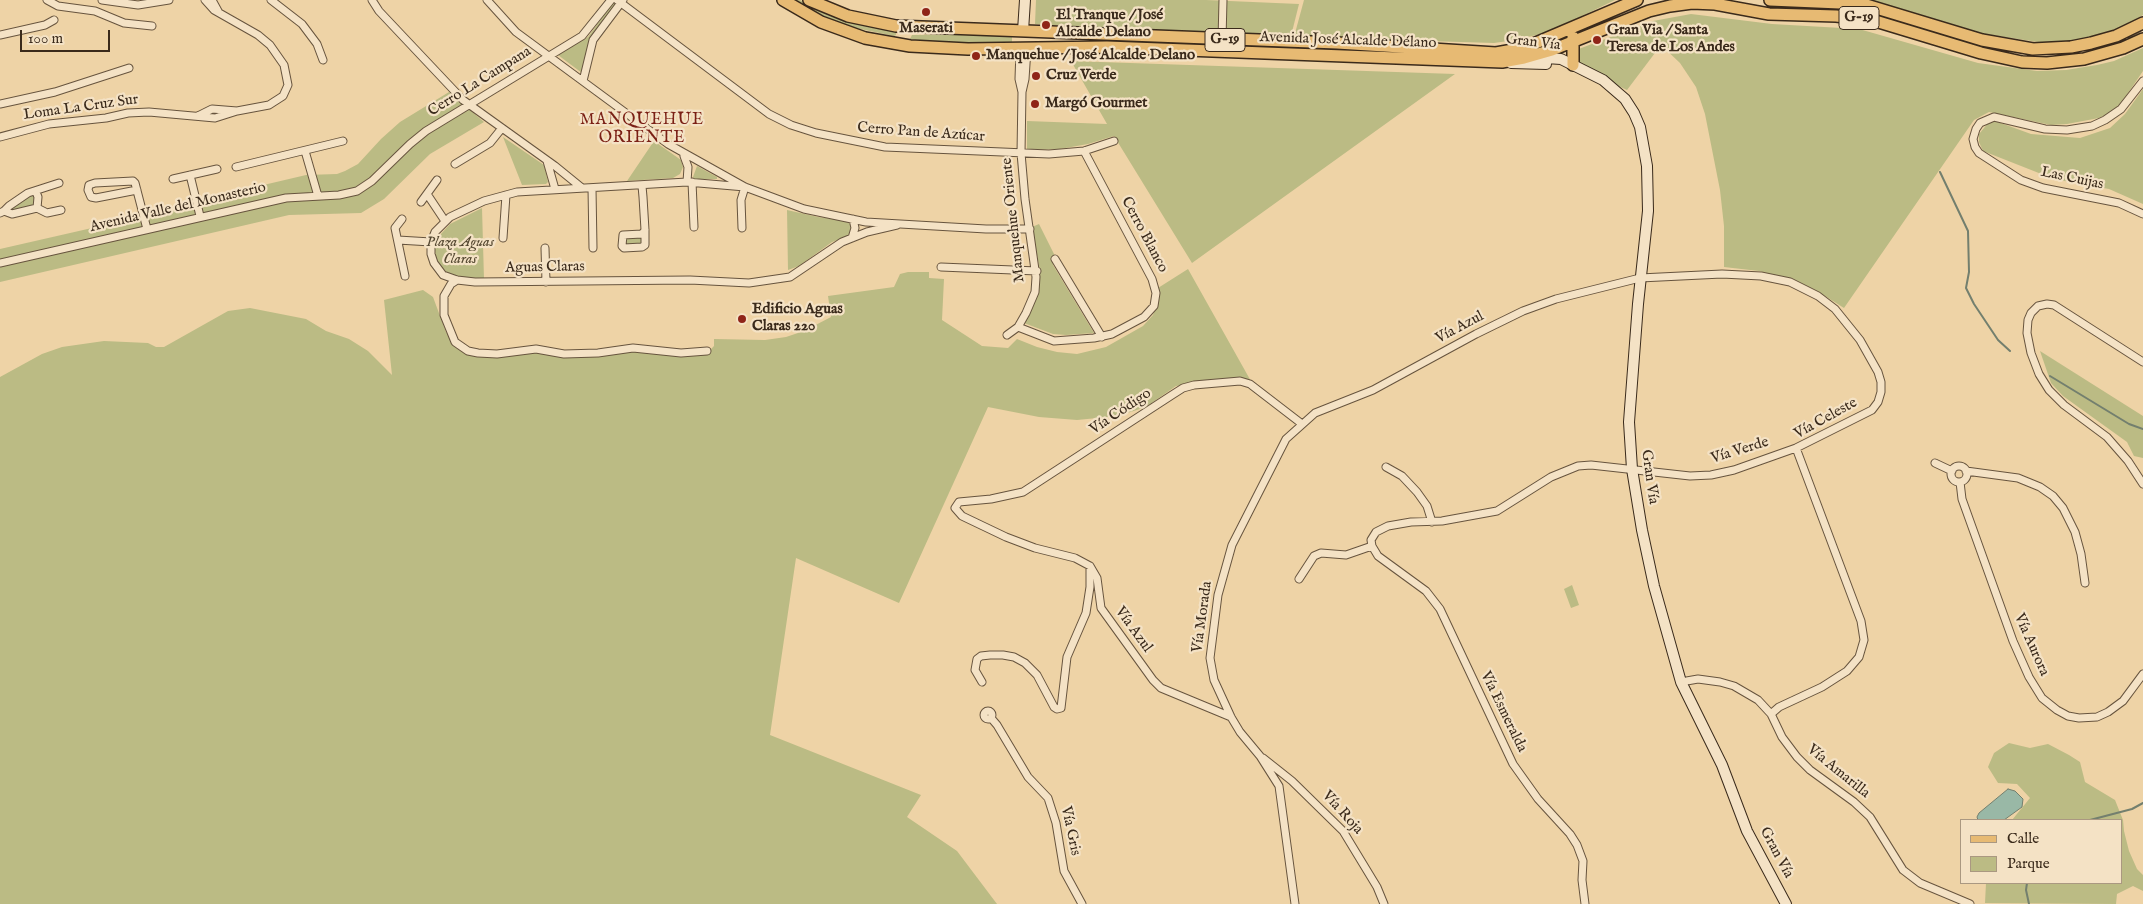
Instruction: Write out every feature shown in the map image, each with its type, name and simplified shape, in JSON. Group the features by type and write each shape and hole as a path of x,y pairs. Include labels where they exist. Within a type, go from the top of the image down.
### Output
{"main road":[{"name":"Avenida José Alcalde Délano","path":"783,0 832,27 888,44 910,46 1023,49 1087,48 1499,58"},
{"name":"Avenida José Alcalde Délano","path":"809,0 848,16 896,26 954,30 1337,43 1499,58"},
{"path":"1025,0 1023,31 1025,37 1032,43 1062,44 1087,48"},
{"name":"G-19","path":"1499,58 1638,0"},
{"path":"1604,30 1625,14 1661,3 1664,0"},
{"name":"G-19","path":"1770,0 1863,4 1982,40 2033,49 2091,43 2116,36 2143,23"},
{"name":"G-19","path":"1499,58 1531,57 1573,43 1660,8 1680,4 1703,3 1769,14 1836,16 1872,20 1980,53 2028,62 2060,62 2084,59 2143,39"},
{"path":"888,44 898,36 896,26"},
{"path":"1570,64 1574,33 1579,26"},
{"path":"910,46 908,38 912,33 950,34 954,30"},
{"name":"Gran Vía","path":"1531,57 1561,60 1604,80 1630,106 1640,127 1647,166 1648,196 1629,422 1632,469 1650,568 1682,682 1722,765 1751,840 1786,904"},
{"name":"Gran Vía","path":"1499,58 1530,64 1570,64"}],"street":[{"path":"47,0 58,6 95,11 124,23 152,26"},
{"path":"102,0 138,5 169,0"},
{"name":"Loma La Cruz Sur","path":"0,137 49,124 106,118 128,113 149,112 215,118 276,102 287,89 288,77 280,58 270,45 258,35 211,8 205,0"},
{"path":"212,0 218,11"},
{"path":"271,0 302,24 317,44 323,60"},
{"path":"372,0 379,11 468,104 582,188"},
{"path":"487,0 516,32 684,155 745,187 804,209 853,219 897,224 986,229 1030,229"},
{"name":"Cerro La Campana","path":"362,188 378,176 410,144 468,104 582,36 611,0"},
{"path":"1222,40 1223,0"},
{"path":"583,81 594,40 621,1"},
{"name":"Cerro Pan de Azúcar","path":"621,1 758,105 791,125 816,133 867,145 1055,154 1084,151 1114,141"},
{"path":"0,35 45,25 54,20"},
{"name":"Manquehue Oriente","path":"1007,336 1018,328 1033,297 1036,272 1025,199 1021,153 1022,92 1019,79 1023,49"},
{"path":"0,104 55,92 129,68"},
{"name":"Las Cuijas","path":"2143,81 2121,108 2105,120 2092,126 2067,130 2045,129 1994,117 1980,123 1973,139 1975,148 1979,153 2021,180 2043,188 2119,203 2143,214"},
{"path":"455,164 488,145 502,128"},
{"path":"236,167 343,141"},
{"path":"305,151 318,196"},
{"name":"Cerro Blanco","path":"1018,328 1049,340 1059,341 1102,337 1112,334 1149,314 1154,306 1156,293 1152,279 1084,151"},
{"path":"684,155 688,167 694,228"},
{"path":"547,161 555,189"},
{"path":"688,167 698,163"},
{"path":"173,179 217,169"},
{"path":"190,175 200,216"},
{"path":"717,184 721,179 720,175"},
{"path":"421,202 437,180"},
{"path":"137,190 96,198 91,197 88,190 89,185 95,183 133,182 137,190 147,229"},
{"path":"398,240 431,242 435,232 445,221 473,206 528,190 642,186 690,182 745,187"},
{"path":"2,212 28,193 36,192 39,188 59,183"},
{"path":"642,186 645,230"},
{"path":"742,228 741,200 745,187"},
{"name":"Avenida Valle del Monasterio","path":"0,263 200,216 286,198 339,196 362,188"},
{"name":"Aguas Claras","path":"592,188 593,248"},
{"path":"36,192 38,197 37,208"},
{"path":"427,194 445,221"},
{"path":"504,238 506,195"},
{"path":"2,212 12,214 37,208 47,213 61,210"},
{"path":"402,219 395,227 405,276"},
{"path":"852,238 855,228 853,219"},
{"name":"Aguas Claras","path":"431,242 431,254 436,267 448,277 457,280 516,283 690,280 749,283 773,281 797,274 832,248 852,238 897,224"},
{"path":"545,248 546,282"},
{"path":"1055,259 1102,337"},
{"path":"941,267 1036,272"},
{"name":"Vía Celeste","path":"1640,278 1722,274 1769,277 1790,282 1827,302 1843,316 1860,340 1878,372 1881,392 1878,402 1872,410 1796,448 1861,622 1864,640 1859,657 1847,671 1822,687 1779,707 1771,714"},
{"name":"Vía Azul","path":"1302,424 1315,413 1392,381 1476,334 1523,311 1567,296 1640,278"},
{"path":"457,280 451,284 444,296 444,316 455,342 478,354 498,354 536,349 564,354 598,353 633,348 681,353 707,351"},
{"path":"2143,362 2054,306 2044,304 2038,306 2031,313 2028,320 2027,333 2031,353 2039,374 2049,390 2064,405 2110,440 2128,461 2143,484"},
{"name":"Vía Código","path":"1090,566 1076,558 1042,550 1006,537 962,516 955,508 959,502 984,500 1023,492 1183,388 1240,381 1250,384 1302,424"},
{"name":"Vía Morada","path":"1295,904 1279,786 1260,756 1243,737 1231,717 1214,680 1210,658 1212,630 1225,568 1238,531 1286,439 1302,424"},
{"name":"Vía Verde","path":"1632,469 1680,475 1711,475 1734,470 1796,448"},
{"path":"1935,463 1952,471"},
{"path":"1299,578 1314,556 1321,553 1346,555 1372,546 1371,540 1376,532 1388,526 1411,522 1432,522 1497,511 1566,469 1591,465 1632,469"},
{"path":"1952,471 1960,466 1966,471 2004,475 2025,480 2053,496 2063,508 2075,532 2081,554 2084,583"},
{"path":"1386,467 1402,476 1417,492 1427,506 1432,522"},
{"path":"1952,471 1952,478 1960,482 1966,478 1966,471"},
{"name":"Vía Aurora","path":"1960,482 1962,499 2012,641 2029,678 2042,698 2068,716 2080,718 2097,717 2108,712 2123,701 2143,674"},
{"name":"Vía Esmeralda","path":"1372,546 1378,556 1426,591 1440,609 1513,764 1538,799 1577,845 1583,861 1582,880 1585,904"},
{"path":"982,682 975,670 977,659 981,656 990,655 1014,657 1025,663 1037,676 1054,707 1057,709 1061,708 1068,657 1086,613 1090,587 1090,566"},
{"name":"Vía Azul","path":"1090,566 1097,578 1101,608 1160,688 1231,717"},
{"name":"Vía Amarilla","path":"1682,682 1706,679 1727,684 1758,700 1771,714 1791,751 1810,770 1862,809 1876,826 1894,859 1908,875 1920,883 1970,904"},
{"name":"Vía Gris","path":"991,718 998,725 1028,777 1048,798 1055,816 1064,871 1082,904"},
{"name":"Vía Roja","path":"1260,756 1292,781 1342,831 1377,887 1384,904"}],"green space":[{"path":"615,0 619,0 590,38 582,73 558,55 588,37"},
{"path":"793,0 800,0 811,6 896,32 896,35 841,25"},
{"path":"1036,0 1206,0 1299,4 1291,36 1150,31 1035,24"},
{"path":"1304,0 1615,0 1549,32 1494,43 1294,37"},
{"path":"1860,0 2143,0 2143,15 2122,28 2085,39 2066,42 2038,42 1985,34"},
{"path":"1691,14 1772,24 1859,29 1978,63 2037,71 2066,70 2097,65 2114,61 2143,48 2143,71 2122,102 2112,112 2099,118 2051,125 1989,112 1974,120 1844,308 1793,280 1759,271 1724,267 1724,226 1720,190 1705,114 1696,87 1680,63 1661,45 1627,90 1575,66 1576,50 1653,21"},
{"path":"968,34 1012,36 1012,43 949,43 910,39 912,35"},
{"path":"1071,61 1455,74 1192,263 1114,136 1088,144 1060,149 1027,150 1027,121 1107,124"},
{"path":"2143,89 2143,204 2109,189 2054,179 1983,151 1979,142 1979,134 1989,122 1998,122 2031,134 2080,138 2110,128 2125,114"},
{"path":"449,92 484,122 430,154 384,199 361,213 289,215 0,282 0,249 162,212 306,175 337,174 345,171 358,164 400,122"},
{"path":"503,137 544,165 548,182 546,184 522,185"},
{"path":"654,141 681,160 683,167 680,174 673,178 627,181"},
{"path":"697,166 717,177 717,179 694,179"},
{"path":"28,195 36,195 35,206 11,212 9,210 10,207"},
{"name":"Plaza Aguas Claras","path":"482,208 484,279 460,278 449,274 436,262 435,249 441,234 450,224"},
{"path":"787,210 848,221 852,227 852,235 832,242 799,266 788,270"},
{"path":"1039,224 1054,254 1053,265 1094,333 1053,334 1024,323 1038,292 1040,271 1032,227"},
{"path":"642,236 643,244 625,246 625,237"},
{"path":"1188,269 1252,383 1236,380 1176,386 1146,407 1118,416 1077,420 1039,417 988,407 899,603 796,558 770,735 921,795 907,817 957,851 997,904 0,904 0,377 42,354 62,347 104,341 148,343 156,347 164,347 228,311 250,308 306,319 326,331 349,339 368,351 392,375 384,300 423,290 433,297 446,332 453,343 463,352 475,356 537,350 558,355 633,350 707,353 714,346 714,339 765,340 786,337 804,331 831,317 828,296 894,287 900,274 929,272 929,278 944,279 942,320 982,346 1008,348 1017,339 1057,352 1077,354 1106,347 1143,326 1153,315 1158,300 1158,288"},
{"path":"2040,351 2143,416 2143,458 2134,456 2127,442 2063,396 2051,383"},
{"path":"1572,585 1579,605 1571,608 1564,589"},
{"path":"2009,743 2030,748 2048,744 2080,762 2085,782 2115,800 2123,819 2013,819 2030,798 2017,784 1998,783 1988,767 1994,753"},
{"path":"2123,820 2129,851 2137,869 2143,875 2143,891 2133,886 2117,894 2116,904 1985,903 1986,884 2123,884"}],"shaded area":[{"path":"2008,789 2015,791 2023,799 2022,807 2005,819 1978,819 1979,813"}],"waterway":[{"path":"1940,172 1968,231 1969,272 1966,288 1974,304 1998,340 2010,351"},
{"path":"2050,376 2129,424 2143,429"},
{"path":"2094,819 2132,809 2143,803"},
{"path":"2027,884 2029,904"}],"place":[{"name":"Maserati","path":"926,12"},
{"name":"El Tranque / José Alcalde Delano","path":"1046,25"},
{"name":"Gran Via / Santa Teresa de Los Andes","path":"1597,40"},
{"name":"Manquehue / José Alcalde Delano","path":"976,56"},
{"name":"Cruz Verde","path":"1036,76"},
{"name":"Margó Gourmet","path":"1035,104"},
{"name":"Edificio Aguas Claras 220","path":"742,319"}],"district":[{"name":"MANQUEHUE ORIENTE","path":"642,130"}]}
